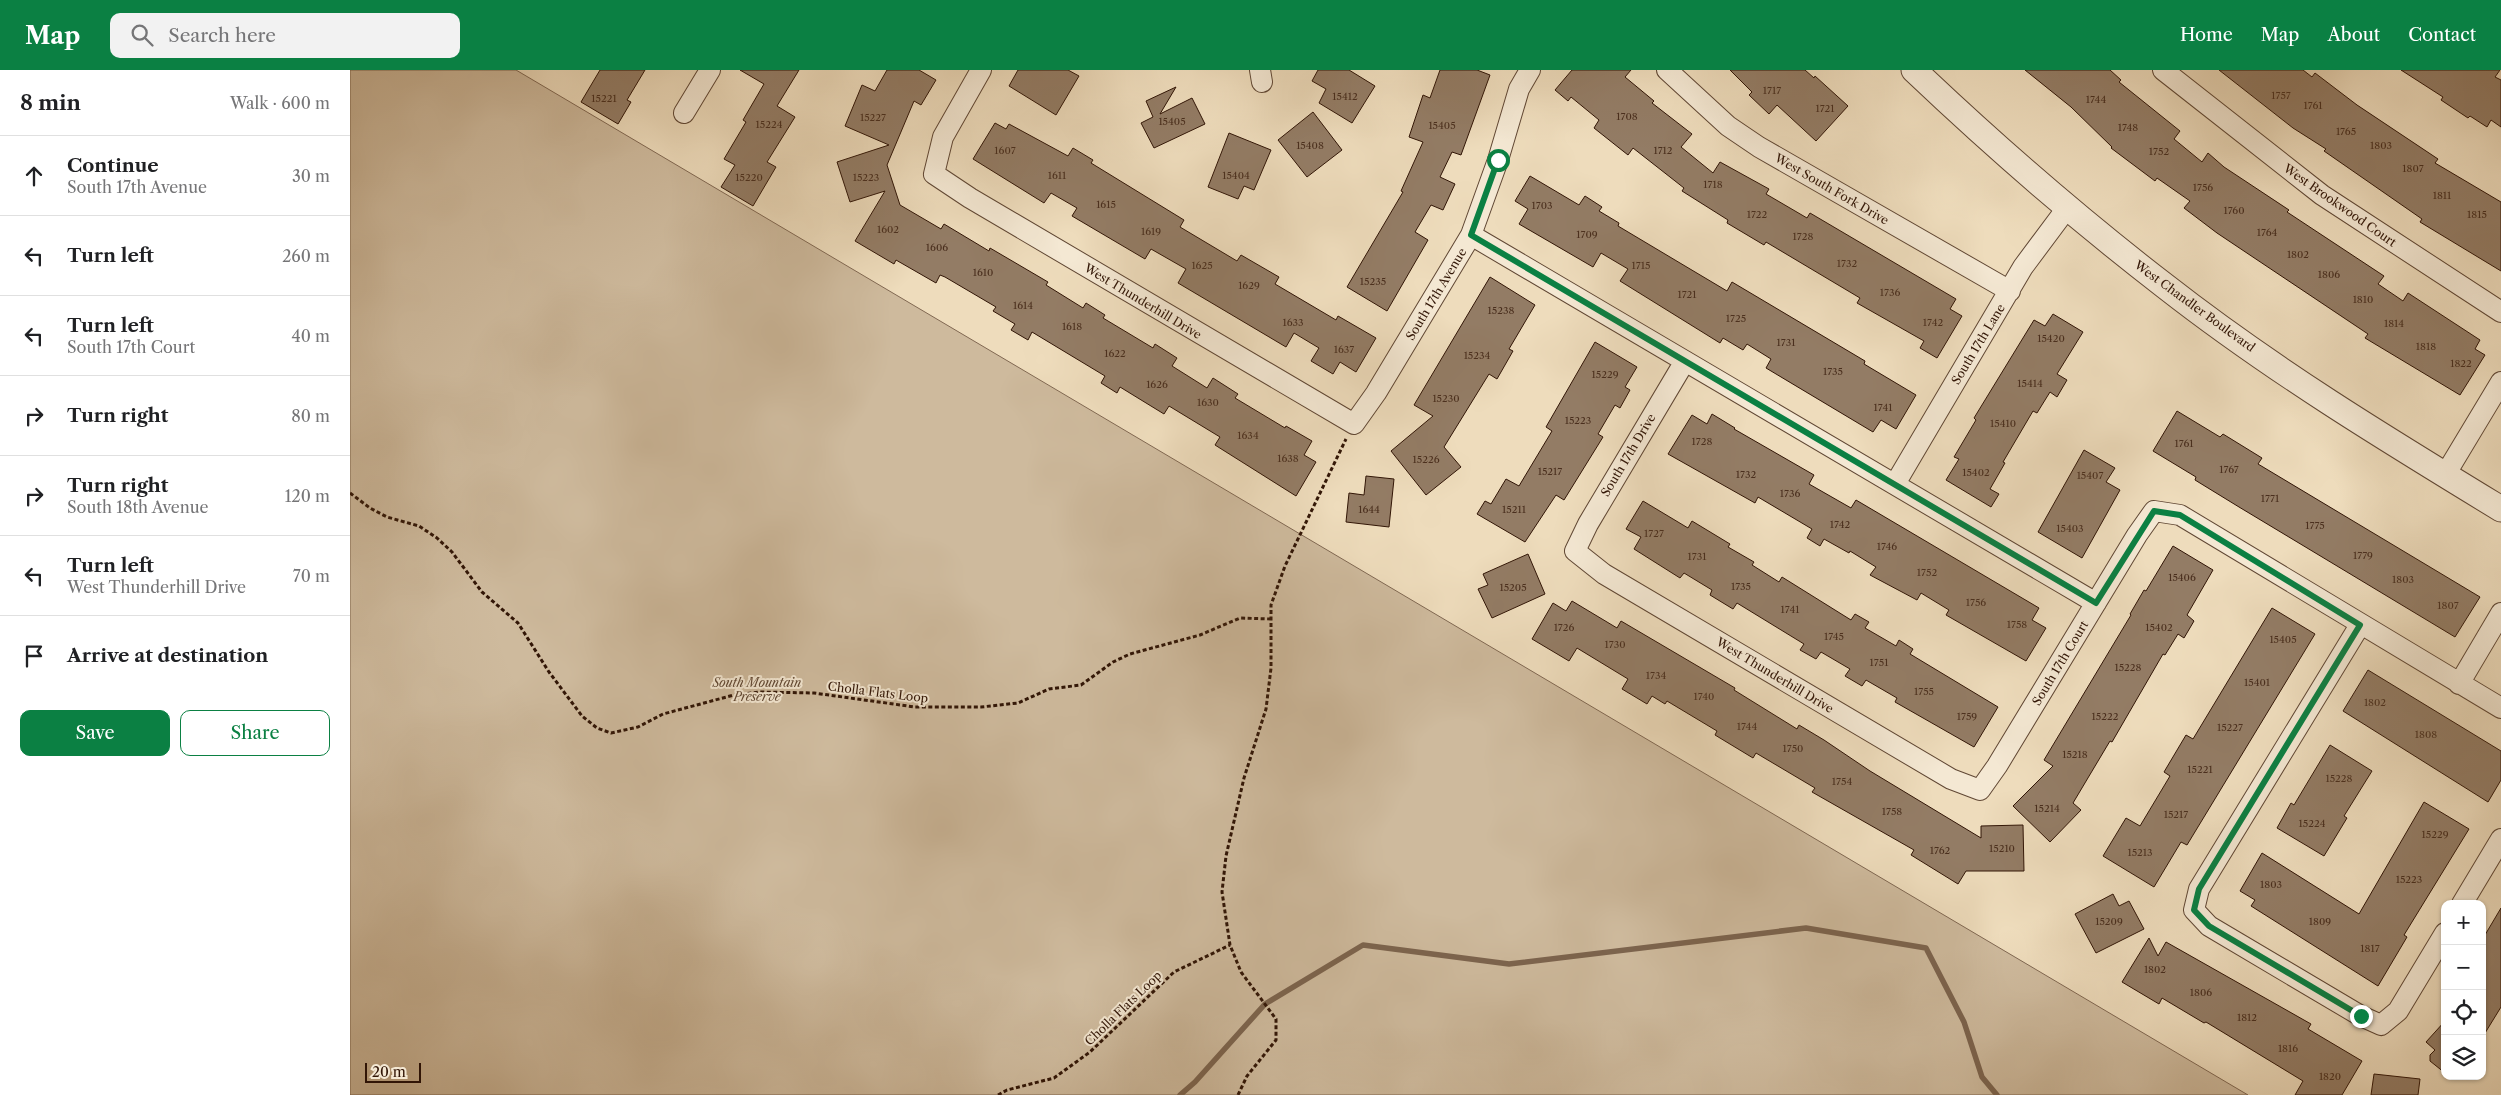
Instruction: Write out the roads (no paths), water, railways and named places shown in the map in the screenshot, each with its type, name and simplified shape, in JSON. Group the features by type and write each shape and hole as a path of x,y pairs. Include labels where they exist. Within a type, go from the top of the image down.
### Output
{"street":[{"path":"684,113 710,70"},
{"name":"West Thunderhill Drive","path":"981,70 943,137 934,174 978,203 1354,424"},
{"name":"South 17th Avenue","path":"1354,424 1376,393 1471,235 1498,160 1519,88 1530,70"},
{"name":"West South Fork Drive","path":"1667,70 1728,126 1759,147 2010,291"},
{"name":"West Chandler Boulevard","path":"1914,70 1960,114 2067,208 2166,287 2353,418 2501,509"},
{"name":"West Brookwood Court","path":"2163,70 2322,196 2501,312"},
{"name":"South 17th Lane","path":"1895,484 2023,267 2067,208"},
{"path":"1471,235 2096,603"},
{"name":"South 17th Drive","path":"1575,551 1588,524 1685,361"},
{"path":"2445,475 2501,382"},
{"name":"South 17th Court","path":"1980,790 1998,766 2154,511 2180,515 2360,625"},
{"name":"West Thunderhill Drive","path":"1575,551 1604,574 1951,779 1980,790"},
{"path":"2459,684 2501,613"},
{"path":"2441,940 2398,1011 2381,1025 2361,1016 2209,926 2194,910 2199,889 2360,625 2501,708"},
{"path":"2464,900 2501,839"}],"waterway":[{"path":"1180,1095 1195,1082 1265,1004 1363,945 1509,964 1806,928 1926,948 1964,1022 1982,1077 1997,1095"}],"park label":[{"name":"South Mountain Preserve","path":"757,689"}]}
